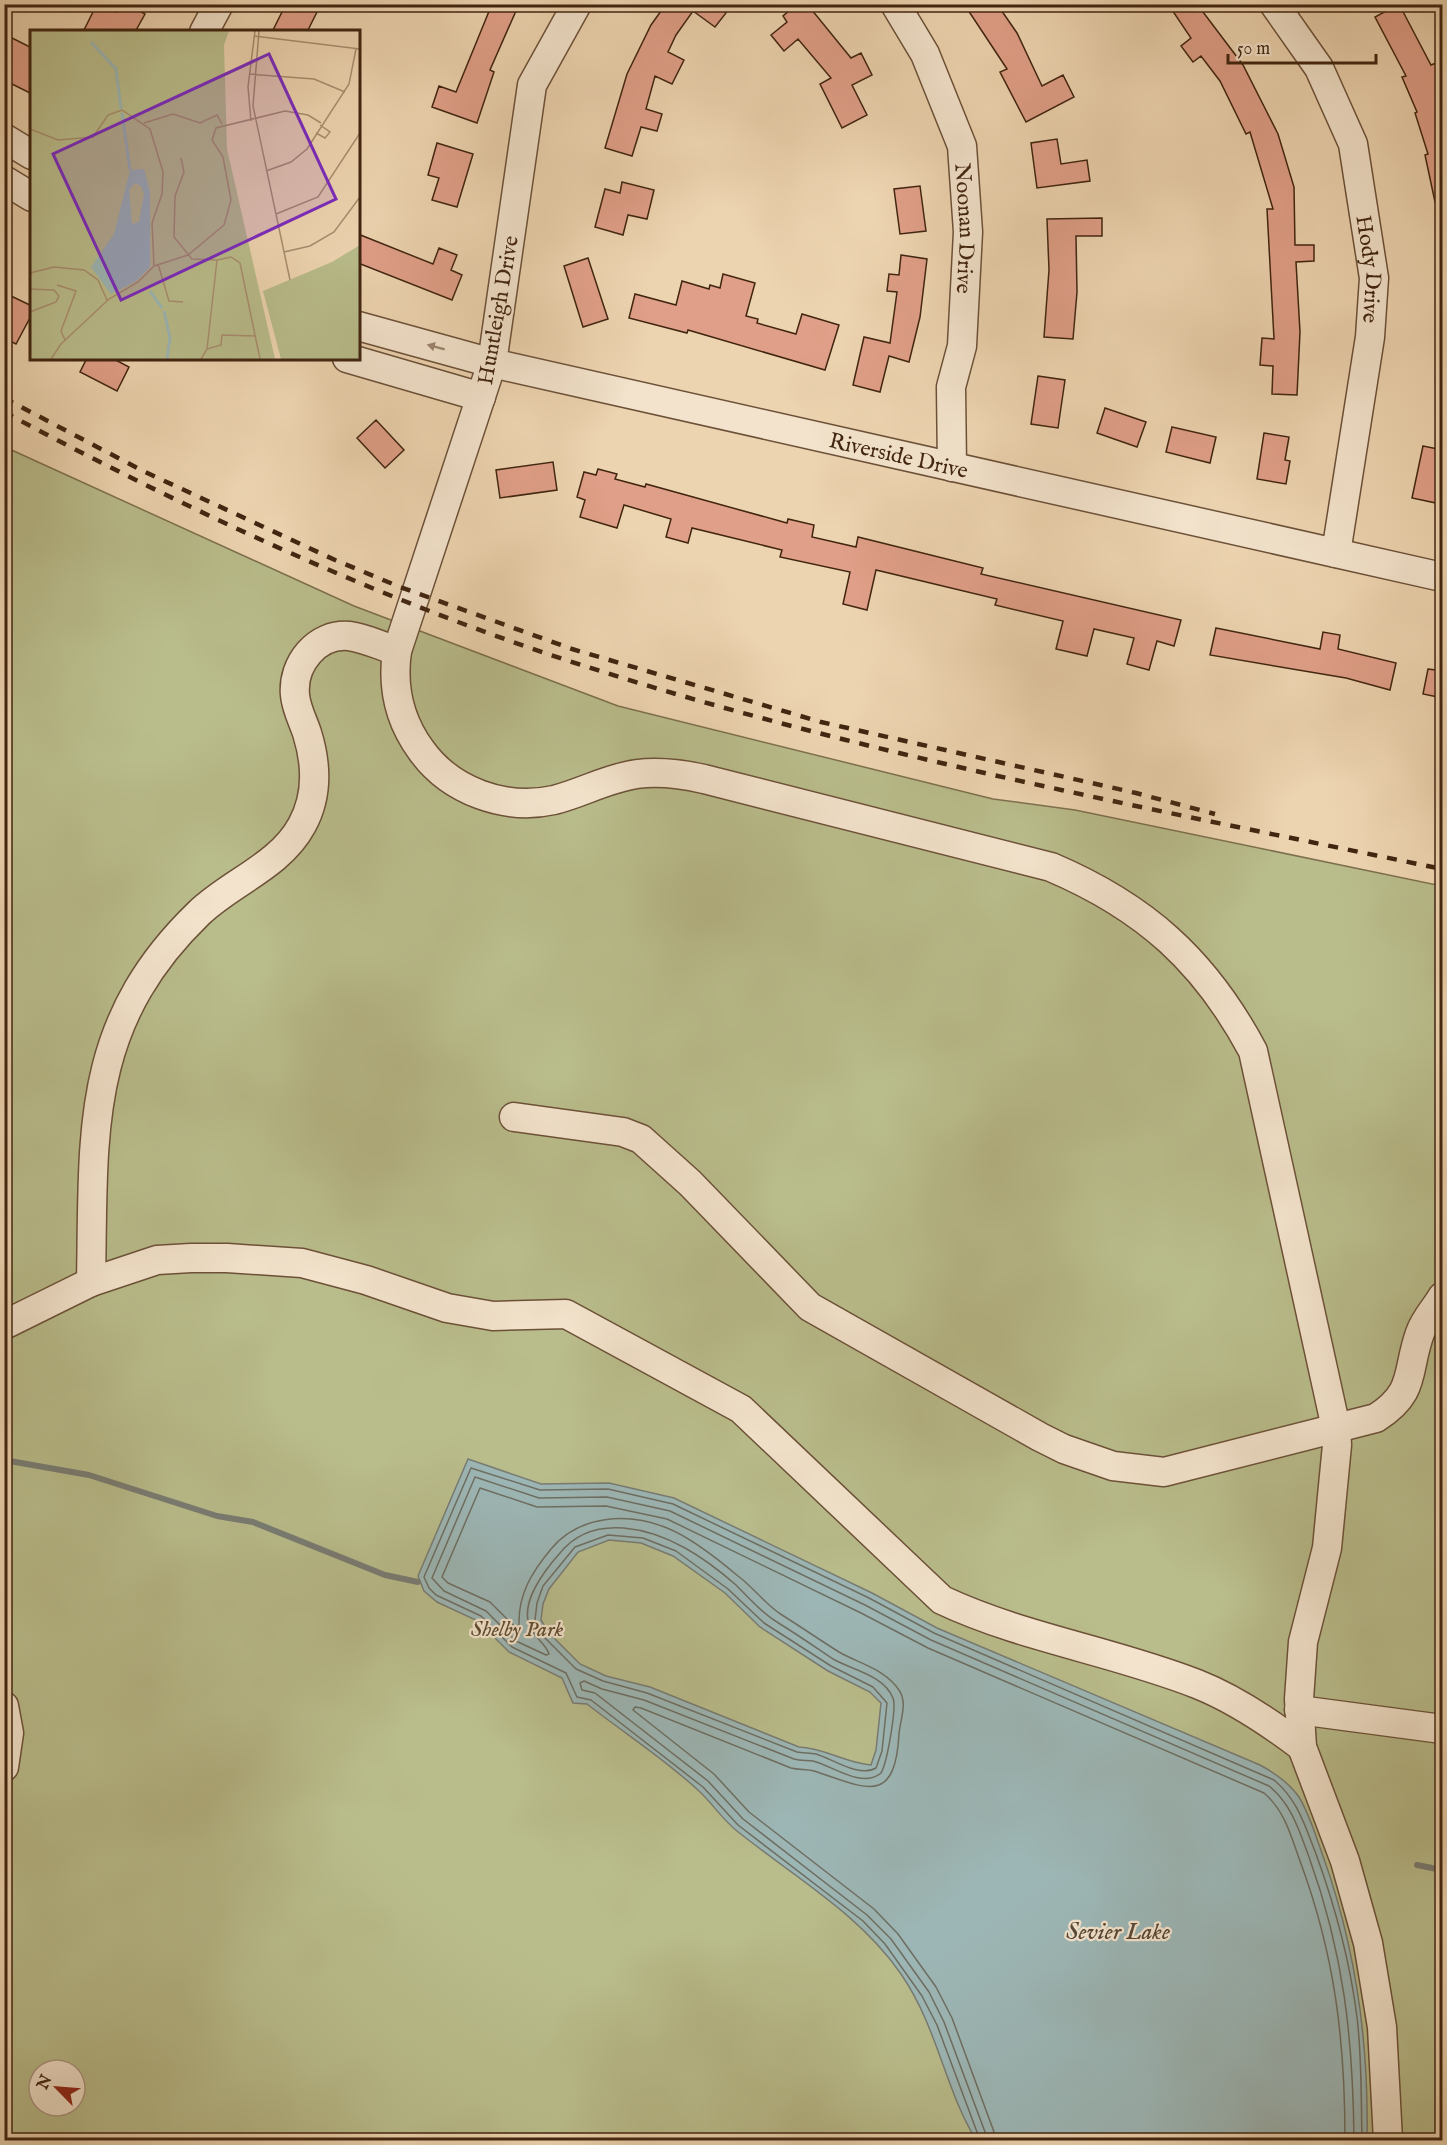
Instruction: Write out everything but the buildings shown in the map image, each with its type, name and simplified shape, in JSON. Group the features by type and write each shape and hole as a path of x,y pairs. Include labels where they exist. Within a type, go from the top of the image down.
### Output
{"street":[{"path":"205,30 219,4"},
{"name":"Huntleigh Drive","path":"576,4 532,85 492,363 397,651 397,698 407,728 435,767 475,793 506,801 537,802 637,774 688,775 1051,867 1105,893 1155,926 1211,983 1234,1016 1253,1052 1336,1428 1337,1445 1327,1548 1303,1642 1299,1710 1302,1747 1345,1861 1368,1943 1382,2027 1388,2140"},
{"name":"Noonan Drive","path":"895,4 925,54 962,146 968,232 962,346 951,387 952,467"},
{"name":"Hody Drive","path":"1274,4 1319,68 1353,144 1374,278 1370,337 1336,553"},
{"path":"4,138 30,154"},
{"path":"4,180 30,196"},
{"name":"Riverside Drive","path":"360,327 492,363 1443,577"},
{"path":"354,360 481,397"},
{"path":"91,1282 94,1150 99,1098 109,1053 124,1013 152,965 200,911 277,855 302,825 311,801 315,776 315,763 294,693 297,674 305,657 320,643 341,636 357,638 397,651"},
{"path":"514,1117 623,1132 641,1139 690,1182 810,1307 1040,1437 1088,1459 1138,1471 1164,1472 1376,1418 1397,1401 1410,1377 1421,1330 1443,1297"},
{"path":"4,1325 91,1282 157,1260 227,1258 266,1260 333,1270 447,1308 494,1316 566,1314 741,1408 942,1600 980,1618 1198,1685 1270,1723 1302,1747"},
{"path":"4,1706 9,1733 4,1767"},
{"path":"1299,1710 1443,1729"}],"green space":[{"name":"Shelby Park","path":"5,447 354,606 618,706 993,799 1075,810 1442,886 1442,2140 5,2140"}],"water":[{"name":"Sevier Lake","path":"468,1459 541,1484 609,1483 674,1498 872,1593 937,1628 1266,1768 1291,1787 1303,1804 1323,1856 1344,1926 1363,2032 1367,2140 976,2140 956,2099 933,2036 914,1994 884,1952 866,1933 825,1897 737,1831 699,1791 672,1768 587,1704 573,1703 562,1678 509,1652 478,1621 437,1602 424,1591 418,1576","holes":["609,1540 641,1543 673,1556 725,1593 760,1627 828,1671 870,1692 881,1703 876,1750 871,1765 799,1747 650,1687 606,1676 580,1664 549,1633 541,1620 543,1604 549,1589 578,1552"]}],"waterway":[{"path":"4,1460 89,1475 217,1516 253,1522 385,1575 418,1582"},
{"path":"1417,1865 1442,1870"}],"railway":[{"path":"4,398 143,471 335,560 400,587 572,649 821,722 1136,793 1215,814"},
{"path":"4,412 142,483 281,549 424,609 569,661 676,694 893,752 1112,801 1442,869"}]}
